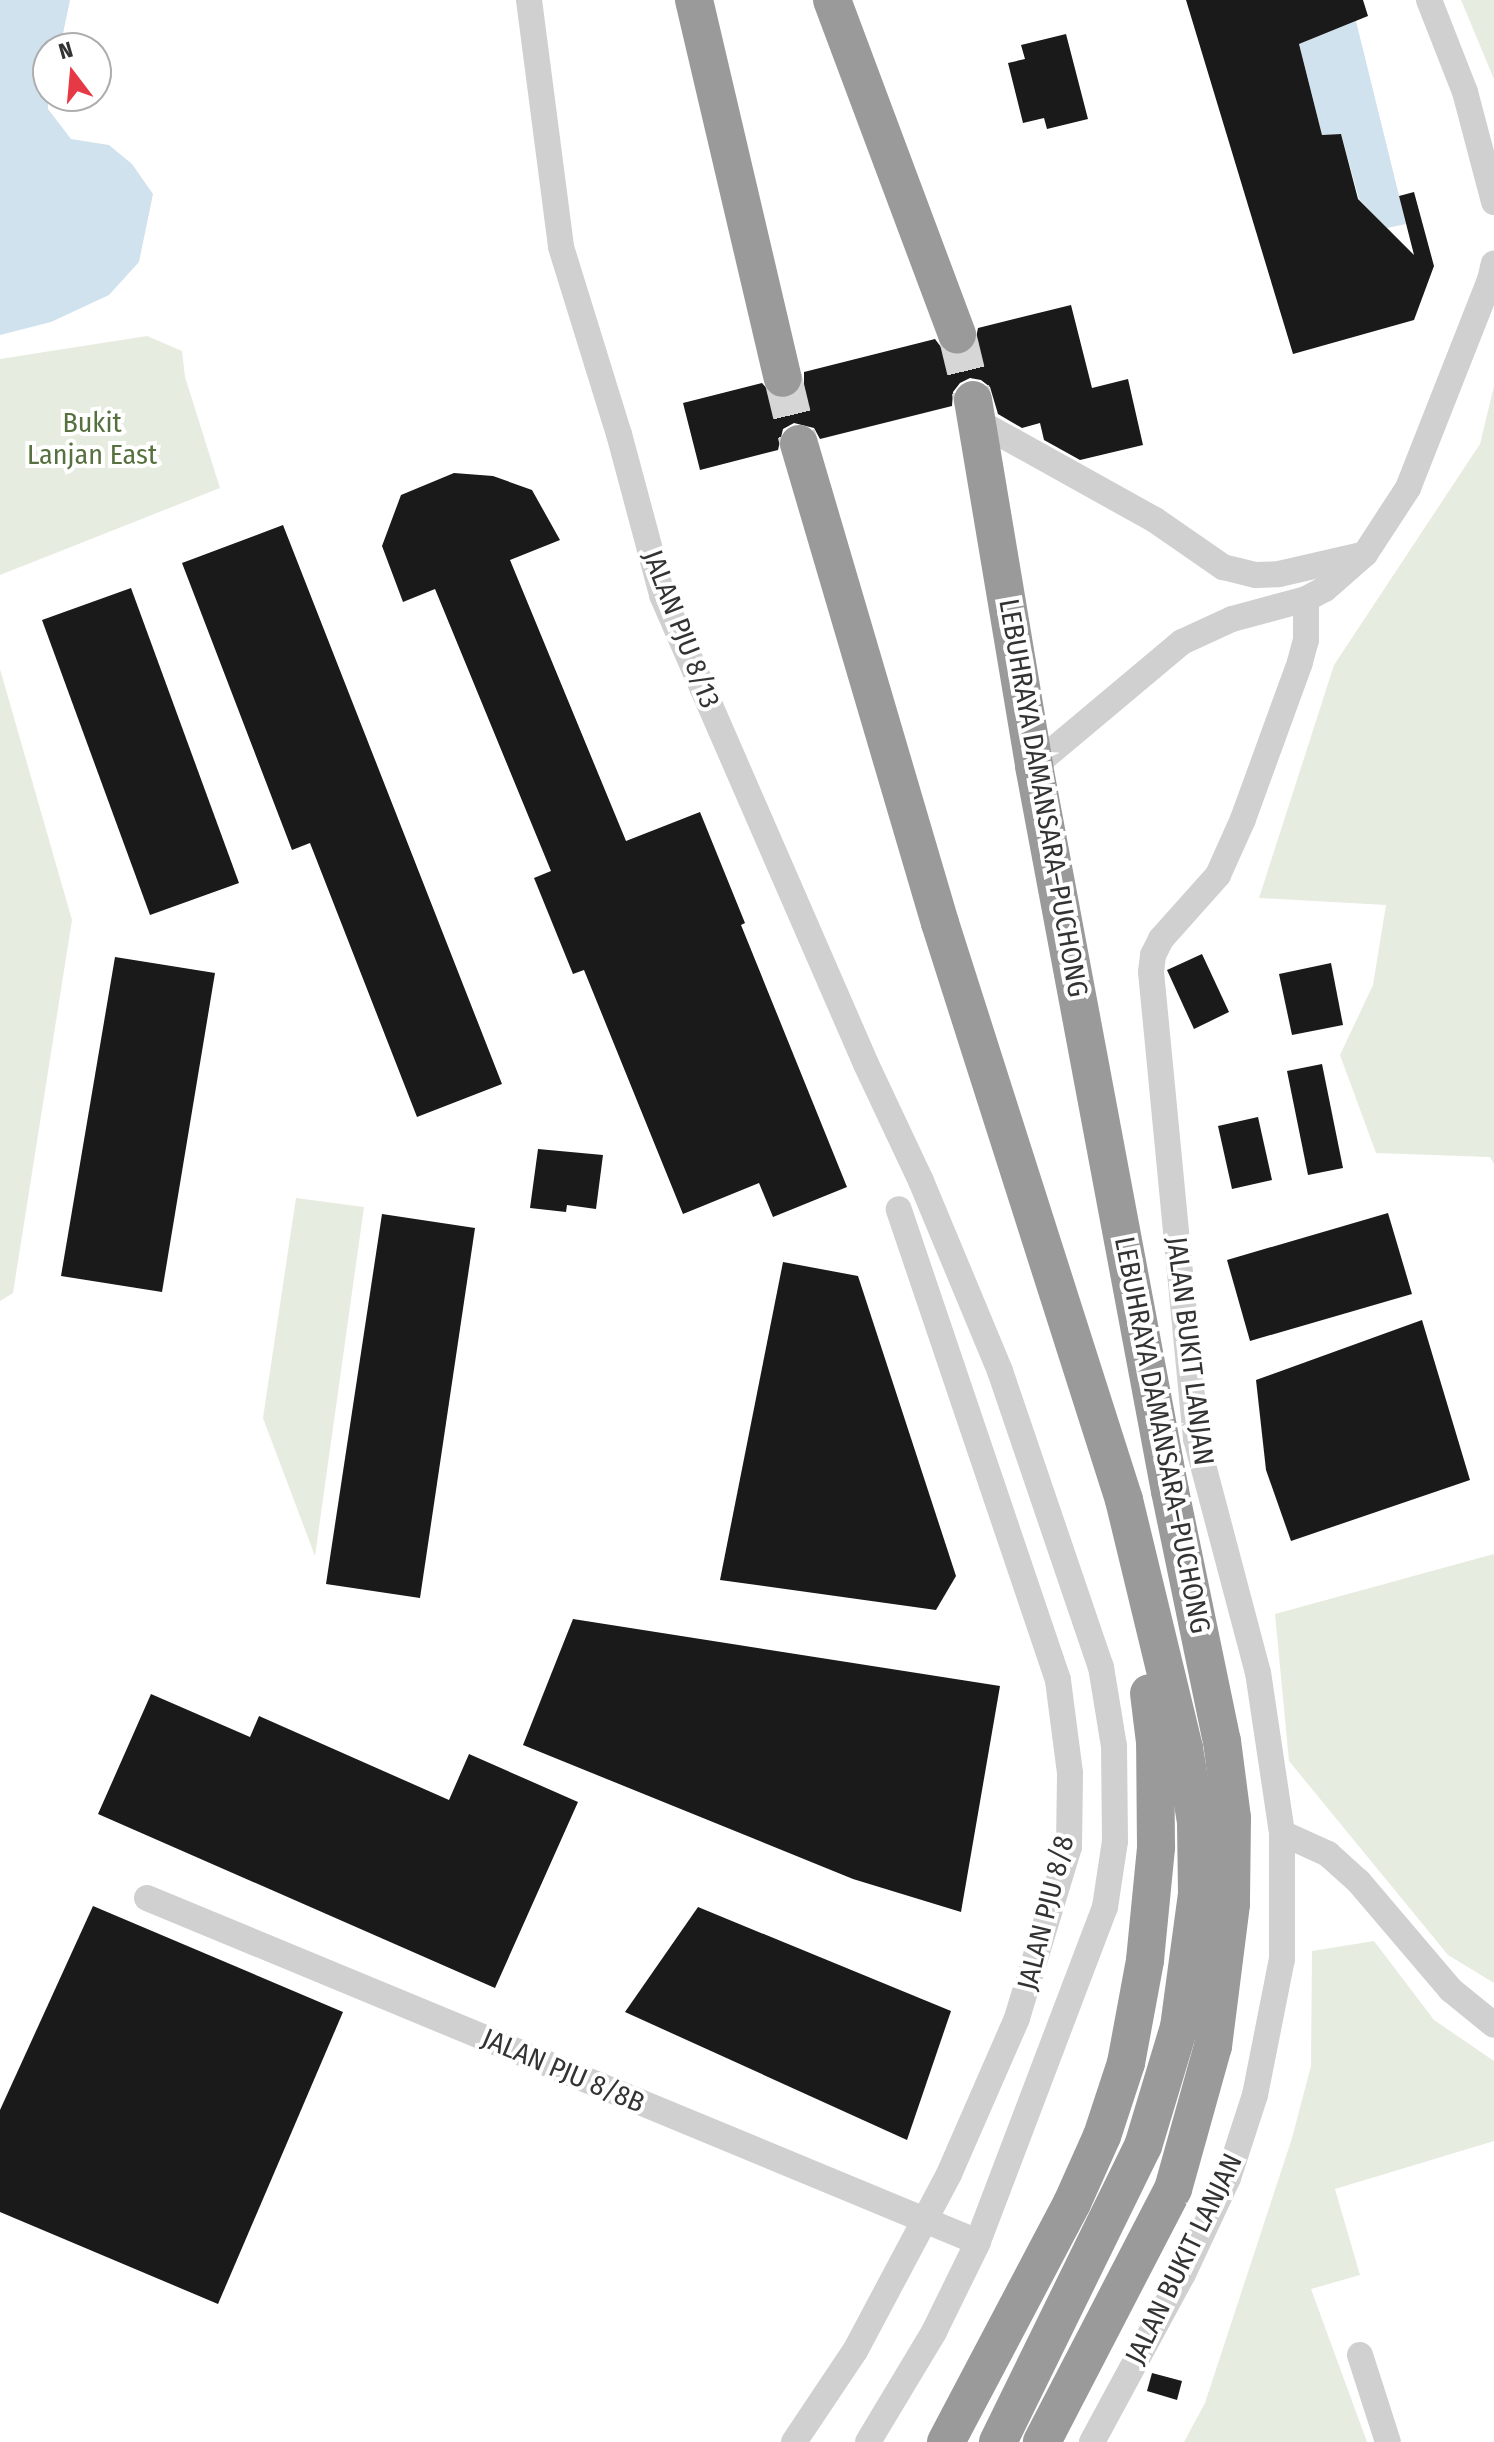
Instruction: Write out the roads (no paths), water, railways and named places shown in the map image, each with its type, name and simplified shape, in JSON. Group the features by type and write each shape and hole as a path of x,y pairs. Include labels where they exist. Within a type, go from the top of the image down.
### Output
{"highway":[{"path":"694,0 783,378"},
{"path":"832,0 957,334"},
{"name":"LEBUHRAYA DAMANSARA–PUCHONG","path":"975,411 1034,766 1170,1491 1222,1741 1232,1818 1231,1904 1213,2046 1173,2189 1042,2442"},
{"name":"LEBUHRAYA DAMANSARA–PUCHONG","path":"799,444 940,923 1124,1500 1184,1748 1196,1822 1197,1894 1179,2027 1143,2146 998,2442"},
{"path":"946,2442 997,2349 1102,2136 1126,2063 1145,1960 1156,1847 1155,1742 1124,1500"}],"street":[{"name":"JALAN PJU 8/13","path":"529,0 561,247 619,434 662,595 974,1308"},
{"path":"1429,0 1465,92 1494,202"},
{"path":"1034,766 1182,642 1232,619 1306,599 1333,583 1365,554 1408,488 1494,263"},
{"path":"975,411 1155,520 1223,567 1256,575 1279,574 1365,554"},
{"name":"JALAN BUKIT LANJAN","path":"1092,2442 1183,2274 1228,2178 1255,2095 1282,1959 1282,1833 1258,1673 1196,1439 1151,972 1153,955 1161,939 1218,875 1243,819 1300,662 1306,640 1306,599"},
{"path":"921,1181 923,1282"},
{"name":"JALAN PJU 8/8","path":"794,2442 855,2351 925,2221 997,2069 1017,2018 1069,1847 1070,1773 1058,1680 899,1209 921,1235"},
{"path":"921,1235 942,1254 974,1308"},
{"name":"JALAN PJU 8/8","path":"868,2442 934,2332 978,2242 1105,1907 1115,1841 1114,1746 1101,1667 1000,1371 974,1308"},
{"path":"958,1388 1000,1371"},
{"path":"1282,1833 1328,1854 1338,1863 1451,1990 1494,2025"},
{"name":"JALAN PJU 8/8B","path":"147,1898 978,2242"},
{"path":"1360,2355 1388,2442"}],"water":[{"path":"0,0 70,0 63,32 32,32 32,112 50,112 71,139 109,145 132,164 153,194 139,262 109,295 51,322 0,335"},
{"path":"1356,21 1406,224 1387,228 1359,199 1341,134 1322,135 1299,44"}],"tunnel":[{"path":"957,334 973,400"},
{"path":"783,378 799,444"}],"park label":[{"name":"Bukit Lanjan East","path":"92,439"}]}
